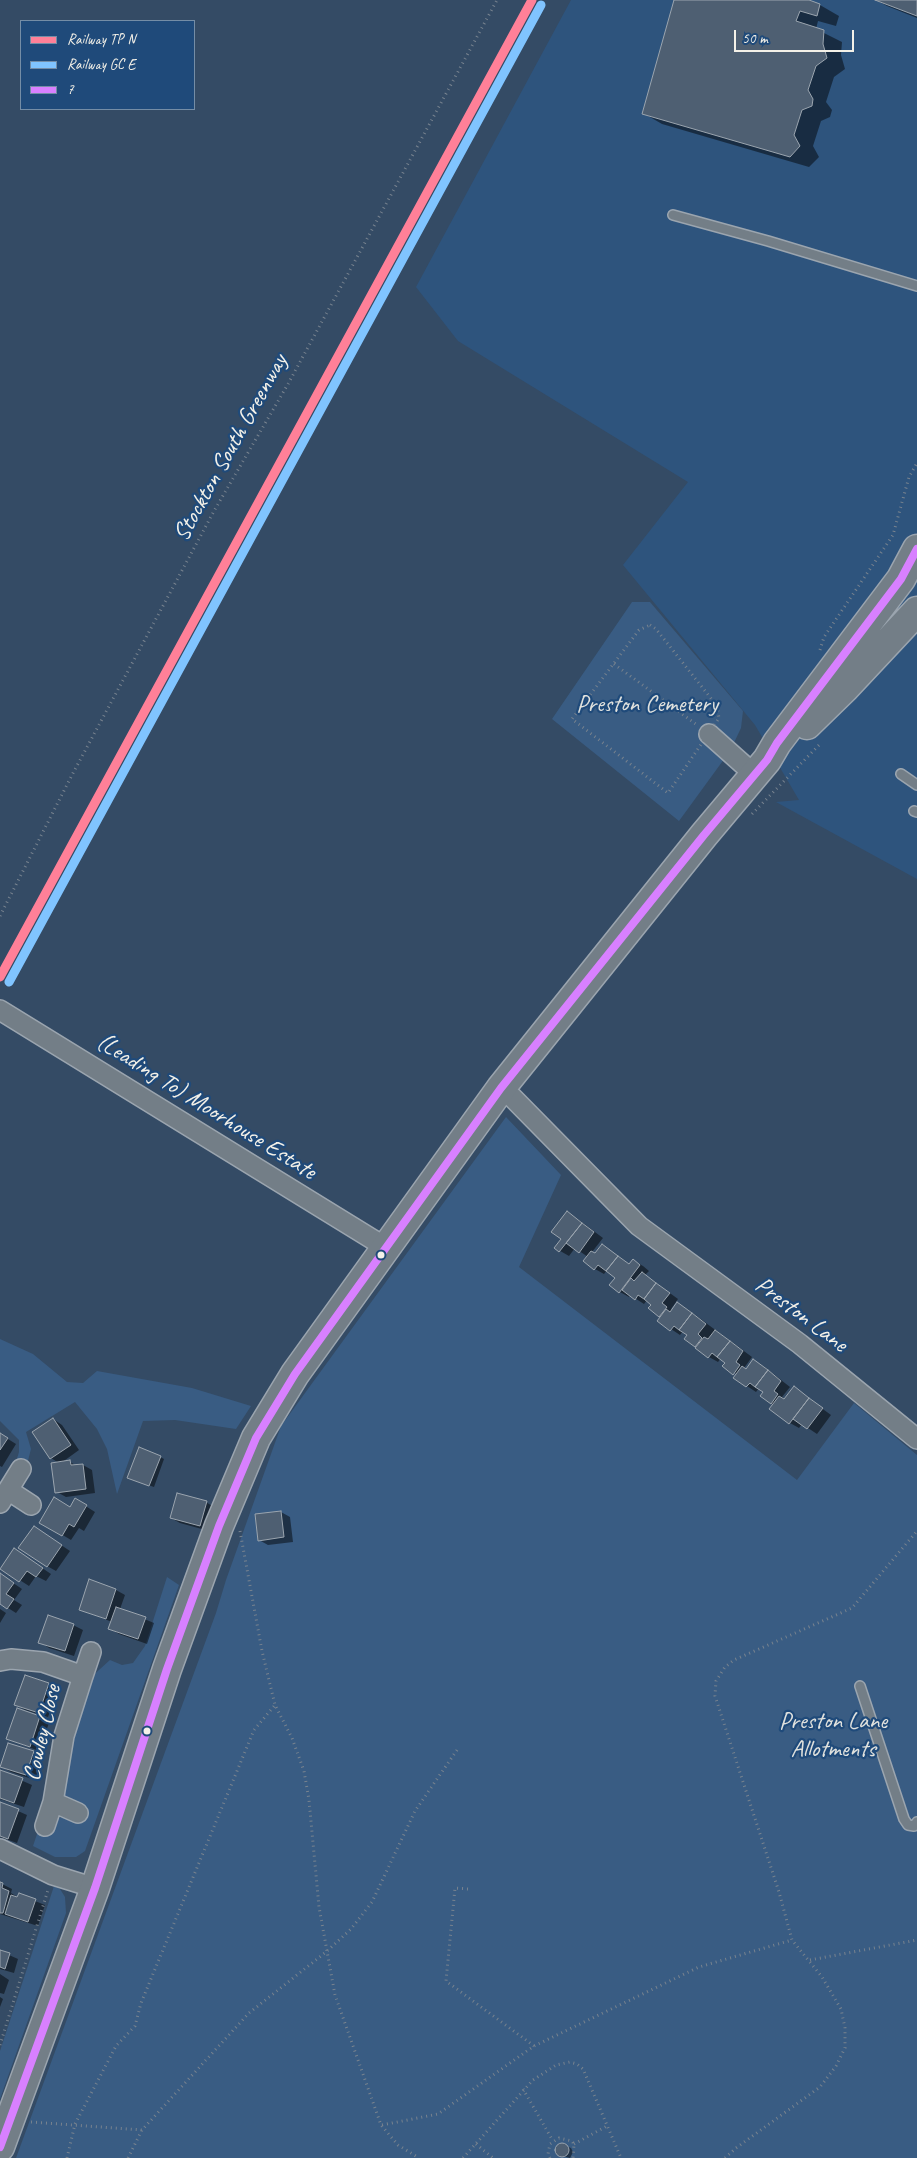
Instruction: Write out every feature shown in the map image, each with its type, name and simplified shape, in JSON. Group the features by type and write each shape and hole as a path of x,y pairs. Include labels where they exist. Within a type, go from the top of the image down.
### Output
{"main road":[{"path":"0,2147 95,1888 167,1670 219,1526 256,1438 295,1374 385,1246 501,1088 761,767 776,743 901,579 917,549"},
{"path":"761,767 819,715 917,611"}],"street":[{"path":"709,734 761,767"},
{"name":"(Leading To) Moorhouse Estate","path":"0,1010 385,1246"},
{"name":"Preston Lane","path":"501,1088 639,1226 800,1344 917,1439"},
{"path":"21,1469 4,1497 31,1505"},
{"name":"Cowley Close","path":"44,1826 53,1802 64,1736 91,1652"},
{"name":"Cowley Close","path":"0,1661 11,1659 43,1662 83,1676"},
{"name":"Cowley Close","path":"53,1802 78,1813"},
{"path":"0,1849 53,1875 95,1888"}],"lane":[{"path":"673,215 917,286"},
{"path":"901,774 917,785"},
{"path":"860,1686 904,1819 908,1825 914,1826 917,1822"}],"path":[{"name":"Stockton South Greenway","path":"0,916 72,775 209,519 292,376 497,0"},
{"path":"817,656 824,637 894,535 909,477 917,463"},
{"path":"650,625 656,629 717,706 719,718 709,734 668,793 572,719 639,630 650,625"},
{"path":"614,664 709,734"},
{"path":"239,1525 262,1651 275,1705 292,1738 304,1772 326,1952 335,1995 381,2125 398,2145 419,2158"},
{"path":"725,2158 820,2087 836,2066 845,2048 845,2028 841,2009 822,1976 792,1940 779,1892 715,1696 716,1681 725,1667 734,1660 852,1608 917,1531"},
{"path":"67,2158 75,2124 116,2046 134,2026 141,2003 254,1730 275,1705"},
{"path":"128,2158 142,2130 249,2013 326,1952 351,1929 372,1902 415,1811 457,1750"},
{"path":"468,1889 455,1888 446,1981 534,2046"},
{"path":"0,2045 48,1889"},
{"path":"381,2125 438,2114 534,2046 699,1967 792,1940"},
{"path":"809,1960 820,1960 861,1950 917,1940"},
{"path":"463,2158 523,2089 533,2080 563,2062 577,2064 582,2069 621,2158"},
{"path":"523,2089 553,2141"},
{"path":"11,2121 142,2130"},
{"path":"574,2144 607,2126"},
{"path":"549,2158 548,2154 553,2141 559,2138 572,2141 574,2144"},
{"path":"476,2144 493,2158"},
{"path":"573,2158 574,2144"}],"shaded area":[{"path":"571,0 917,0 917,879 776,802 799,800 755,725 623,565 688,482 458,341 416,287"}],"green space":[{"name":"Preston Cemetery","path":"632,602 650,602 743,711 741,728 730,751 679,821 552,719"},
{"name":"Preston Lane Allotments","path":"506,1117 561,1175 519,1267 797,1480 854,1403 917,1455 917,2158 16,2158 216,1613 281,1426"},
{"path":"0,1339 33,1354 67,1382 83,1383 97,1371 192,1388 251,1406 236,1429 175,1420 143,1421 117,1494 107,1449 97,1429 75,1402 26,1432 31,1449 25,1472 15,1465 19,1452 19,1440 0,1421"},
{"path":"167,1577 179,1585 85,1851 76,1857 55,1857 33,1846 39,1828 64,1816 65,1799 63,1794 74,1722 89,1679 110,1660 122,1665 133,1663 145,1646"},
{"path":"54,1886 60,1889 65,1897 66,1913 0,2099 0,2051"}],"building":[{"path":"674,0 809,0 820,4 817,16 800,11 796,21 824,30 823,44 827,58 816,66 808,90 813,99 812,106 802,110 794,135 800,146 790,157 642,114"},
{"path":"875,0 917,0 917,16"},
{"path":"567,1211 582,1223 559,1252 554,1248 561,1239 551,1232"},
{"path":"582,1223 594,1232 579,1253 566,1243"},
{"path":"602,1244 618,1256 606,1271 598,1265 594,1270 583,1261 591,1251 595,1253"},
{"path":"618,1256 629,1264 633,1259 640,1265 619,1293 609,1285 615,1278 606,1271"},
{"path":"642,1272 656,1283 644,1299 638,1295 635,1300 622,1290 631,1278 634,1281"},
{"path":"656,1283 670,1293 662,1303 667,1307 659,1317 648,1308 651,1305 644,1299"},
{"path":"677,1302 692,1313 679,1330 674,1326 670,1331 657,1321 666,1309 670,1312"},
{"path":"692,1313 706,1324 698,1334 702,1338 695,1347 684,1339 687,1335 679,1330"},
{"path":"715,1330 730,1341 717,1357 712,1353 708,1358 695,1348 704,1337 708,1339"},
{"path":"730,1341 743,1351 736,1362 740,1365 733,1375 722,1366 725,1363 717,1357"},
{"path":"753,1359 768,1370 755,1387 750,1383 746,1387 733,1378 742,1366 746,1369"},
{"path":"768,1370 781,1381 774,1391 778,1394 771,1404 760,1396 763,1392 755,1387"},
{"path":"794,1386 809,1398 789,1424 769,1409 779,1396 784,1399"},
{"path":"809,1398 823,1408 807,1429 793,1419"},
{"path":"53,1418 71,1445 50,1459 32,1432"},
{"path":"0,1433 8,1438 0,1450"},
{"path":"139,1447 161,1456 149,1486 127,1478"},
{"path":"70,1460 71,1465 83,1464 86,1489 55,1493 51,1463"},
{"path":"177,1493 207,1501 200,1526 170,1518"},
{"path":"54,1497 70,1507 75,1498 87,1505 74,1527 69,1524 62,1536 39,1523"},
{"path":"281,1511 284,1537 258,1541 255,1514"},
{"path":"34,1526 62,1545 47,1567 18,1548"},
{"path":"14,1548 43,1568 36,1577 27,1571 19,1582 0,1569"},
{"path":"0,1573 14,1583 6,1594 14,1599 7,1609 0,1604"},
{"path":"89,1579 116,1589 106,1619 79,1610"},
{"path":"116,1607 146,1617 138,1639 108,1629"},
{"path":"48,1615 74,1624 65,1651 38,1643"},
{"path":"25,1675 49,1683 39,1713 14,1705"},
{"path":"17,1708 40,1716 30,1747 6,1739"},
{"path":"8,1743 34,1751 26,1775 0,1767"},
{"path":"0,1770 23,1778 14,1803 0,1798"},
{"path":"0,1802 19,1809 8,1839 0,1836"},
{"path":"0,1882 3,1883 2,1888 9,1891 3,1913 0,1913"},
{"path":"19,1893 36,1899 28,1922 5,1914 11,1895 17,1897"},
{"path":"0,1950 10,1953 5,1969 0,1967"},
{"path":"562,2143 567,2145 569,2150 567,2155 562,2157 557,2155 555,2150 557,2145"}],"transit line":[{"path":"0,977 532,0"},
{"path":"9,982 541,5"},
{"name":"7","path":"0,2147 95,1888 167,1669 219,1526 256,1438 295,1374 501,1088 704,835 767,760 777,743 901,579 917,549"}]}
